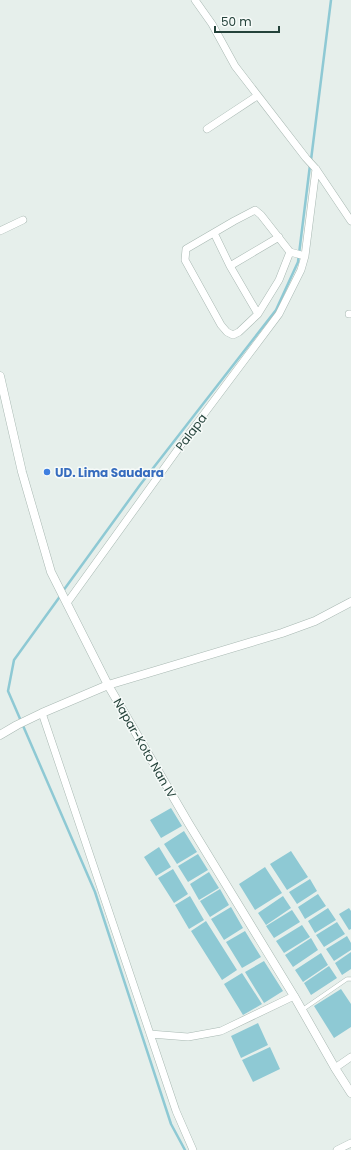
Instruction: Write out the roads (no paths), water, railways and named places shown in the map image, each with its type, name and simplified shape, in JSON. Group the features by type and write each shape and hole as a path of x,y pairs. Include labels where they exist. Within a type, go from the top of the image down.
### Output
{"street":[{"path":"195,0 209,19 235,66 257,96 315,168 351,220"},
{"path":"207,129 257,96"},
{"name":"Palapa","path":"67,601 279,314 301,270 298,254 315,168"},
{"path":"255,210 261,215 278,238 298,254 279,280 258,314 239,332 233,335 227,332 221,325 185,260 186,249 255,210"},
{"path":"0,231 23,220"},
{"path":"214,232 230,266 258,314"},
{"path":"230,266 278,238"},
{"name":"Napar-Koto Nan IV","path":"0,376 22,472 51,572 67,601 108,685 189,824 294,996 351,1093"},
{"path":"0,735 29,719 108,685 282,633 316,621 351,602"},
{"path":"42,713 142,1014 176,1112 193,1150"},
{"path":"150,1034 188,1037 221,1031 294,996"},
{"path":"335,1068 351,1057"},
{"path":"337,1150 351,1143"}],"lane":[{"path":"302,1010 347,979 351,979"}],"water":[{"path":"171,808 182,826 161,838 150,820"},
{"path":"184,831 197,852 177,864 164,844"},
{"path":"159,847 171,867 156,876 144,857"},
{"path":"291,851 308,877 287,890 270,864"},
{"path":"198,854 208,870 188,882 178,866"},
{"path":"265,867 282,893 255,910 239,884"},
{"path":"173,869 188,894 174,903 158,878"},
{"path":"209,872 219,888 199,900 190,884"},
{"path":"310,879 317,891 297,904 289,892"},
{"path":"220,889 229,905 210,917 200,901"},
{"path":"318,894 326,906 305,919 298,907"},
{"path":"190,896 204,920 189,929 175,905"},
{"path":"283,896 291,908 266,925 258,913"},
{"path":"231,907 243,928 224,940 211,919"},
{"path":"328,908 336,920 315,933 308,921"},
{"path":"349,908 351,911 351,929 349,930 339,914"},
{"path":"292,910 300,922 274,938 266,926"},
{"path":"206,921 237,970 222,980 191,931"},
{"path":"337,922 345,934 324,947 316,935"},
{"path":"302,925 310,937 284,953 276,941"},
{"path":"245,931 261,957 242,968 226,942"},
{"path":"347,936 351,943 351,950 334,961 326,949"},
{"path":"311,938 318,950 293,967 285,955"},
{"path":"351,952 351,969 342,975 335,963"},
{"path":"321,953 328,965 303,982 295,970"},
{"path":"264,961 283,991 264,1003 245,972"},
{"path":"329,966 337,978 311,995 304,983"},
{"path":"242,973 262,1004 243,1015 224,984"},
{"path":"341,989 351,1004 351,1027 334,1038 314,1006"},
{"path":"258,1023 268,1045 241,1058 231,1036"},
{"path":"270,1047 280,1069 253,1082 242,1060"}],"waterway":[{"path":"311,160 331,0"},
{"path":"63,591 140,485 276,310 298,262 310,165"},
{"path":"61,595 14,660 8,691 95,892 171,1124 185,1150"}],"place":[{"name":"UD. Lima Saudara","path":"47,472"}]}
